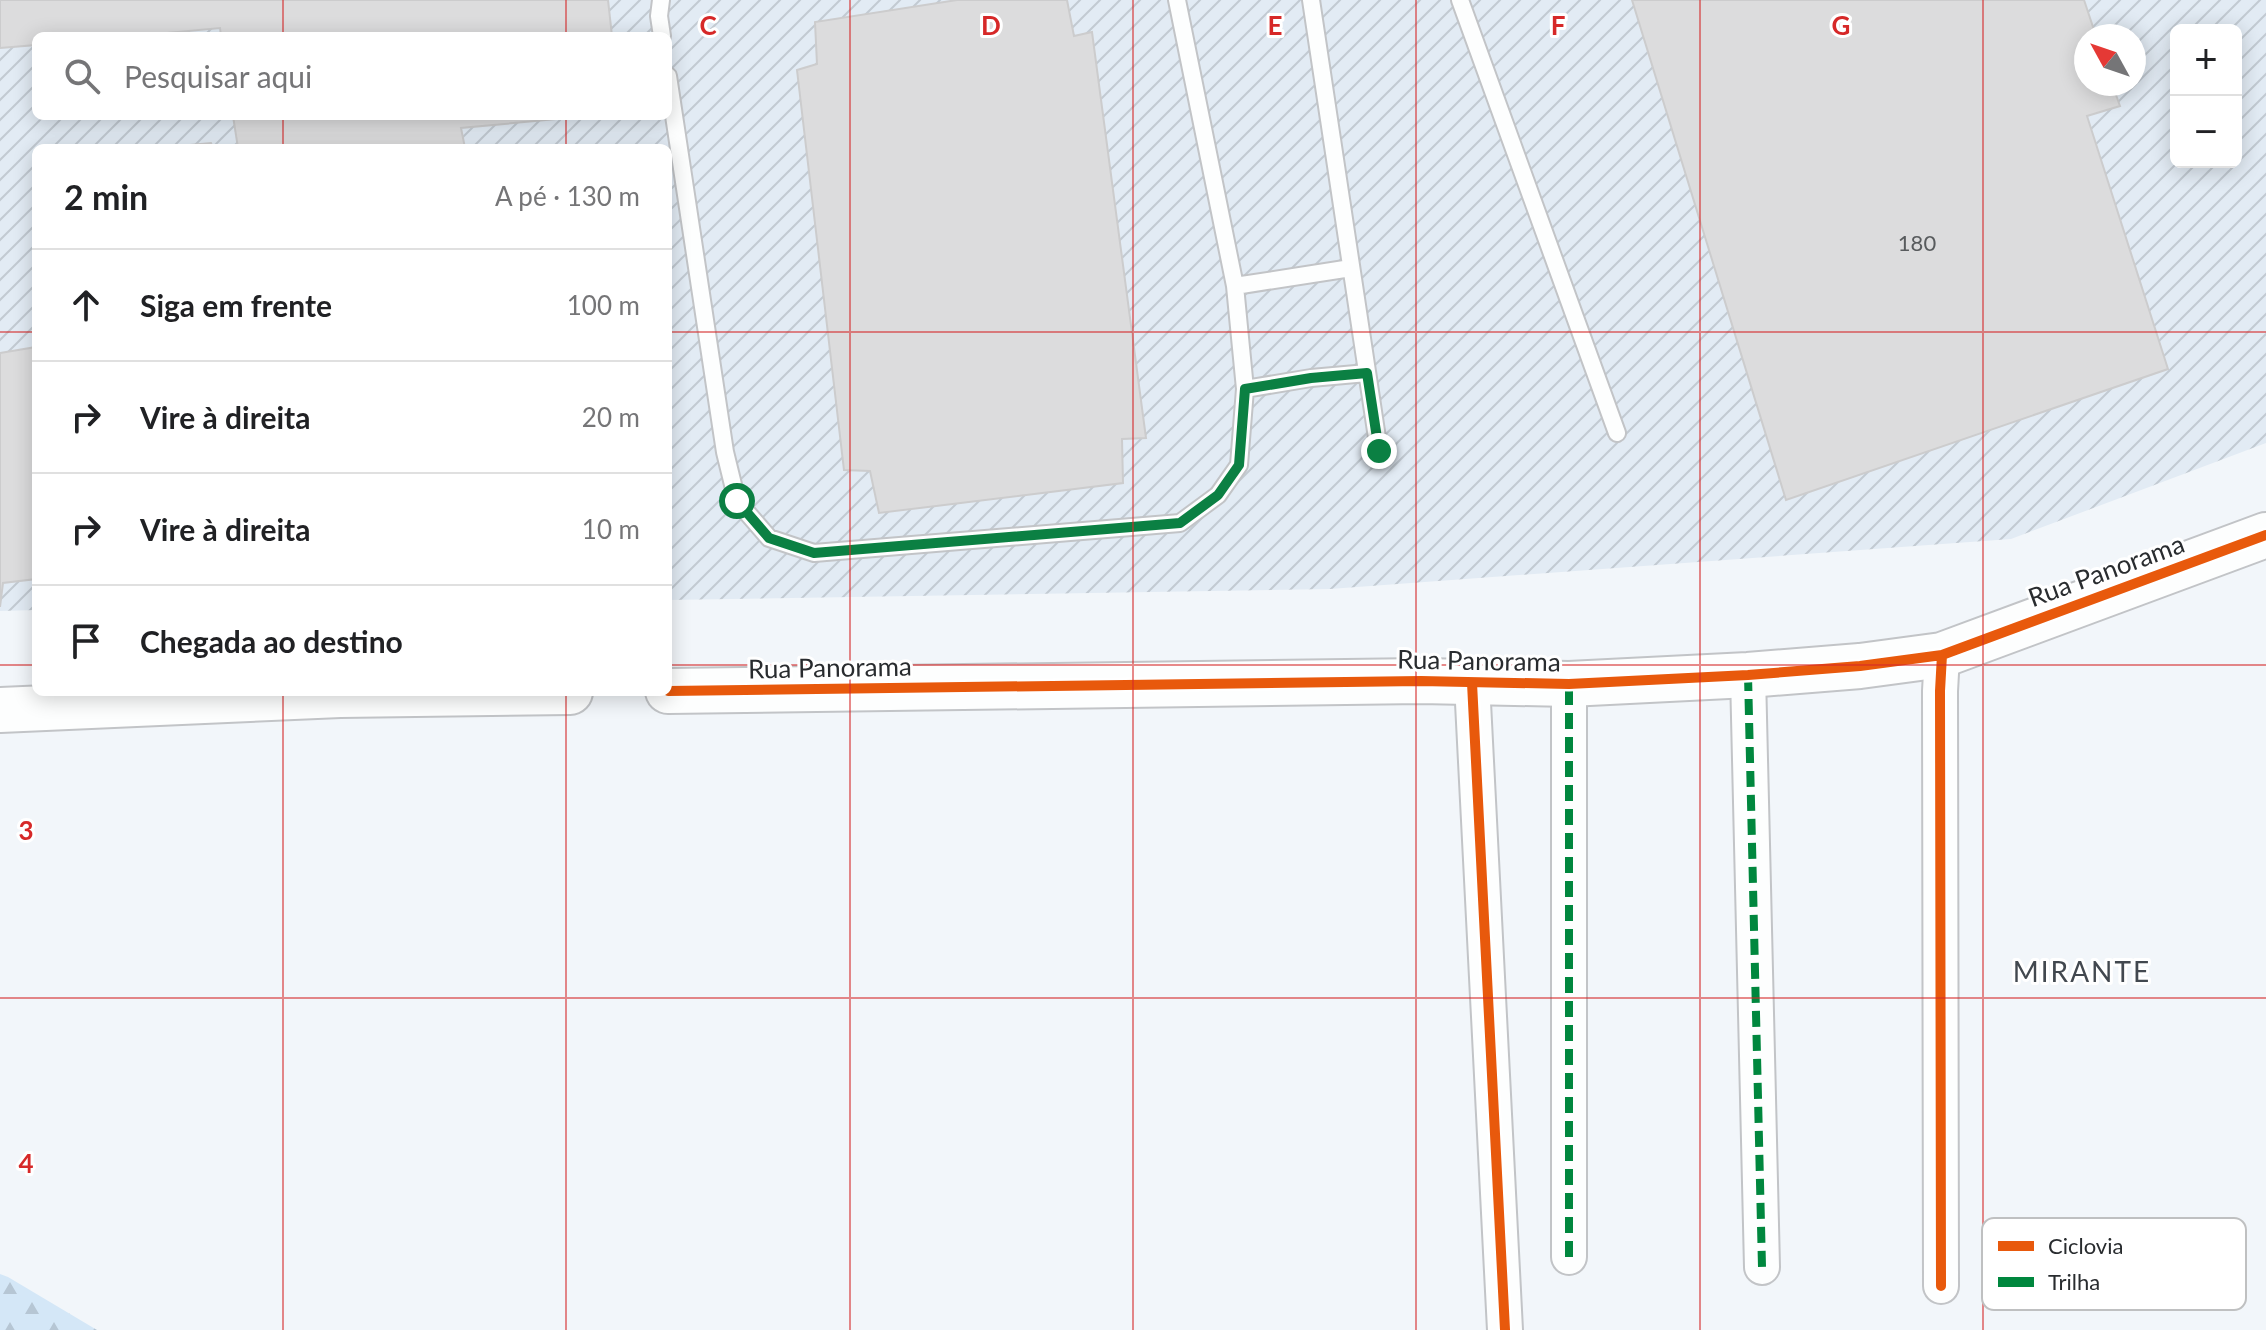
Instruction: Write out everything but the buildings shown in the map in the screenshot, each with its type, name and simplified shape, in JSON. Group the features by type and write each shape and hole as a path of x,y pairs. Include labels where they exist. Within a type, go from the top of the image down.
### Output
{"street":[{"name":"Rua Panorama","path":"672,691 1421,681 1569,684 1860,666 1942,655 2266,535"},
{"path":"1941,1286 1942,655"},
{"path":"1748,675 1762,1267"},
{"path":"1472,683 1505,1330"},
{"path":"1569,684 1569,1257"},
{"path":"0,710 280,696"}],"lane":[{"path":"661,0 661,32"},
{"path":"672,102 725,452 737,501 769,538 814,553 1180,523 1218,495 1239,465 1245,389 1235,286 1177,0"},
{"path":"1311,0 1379,451"},
{"path":"1460,0 1617,433"},
{"path":"1235,286 1351,268"},
{"path":"1245,389 1367,373"}],"shaded area":[{"path":"0,0 2266,0 2266,443 2011,539 1330,589 672,600 672,144 32,144 32,610 0,611"}],"green space":[{"path":"0,1274 8,1277 97,1330 0,1330"}],"marked path":[{"path":"1748,675 1762,1267"},
{"path":"1569,684 1569,1257"}],"cycle path":[{"path":"672,691 1421,681 1569,684 1860,666 1942,655 2266,535"},
{"path":"1941,1286 1942,655"},
{"path":"1472,683 1505,1330"}],"district":[{"name":"MIRANTE","path":"2082,971"}],"route":[{"path":"737,501 769,538 814,553 1180,523 1218,495 1239,465 1245,389 1367,373 1379,451"}]}
